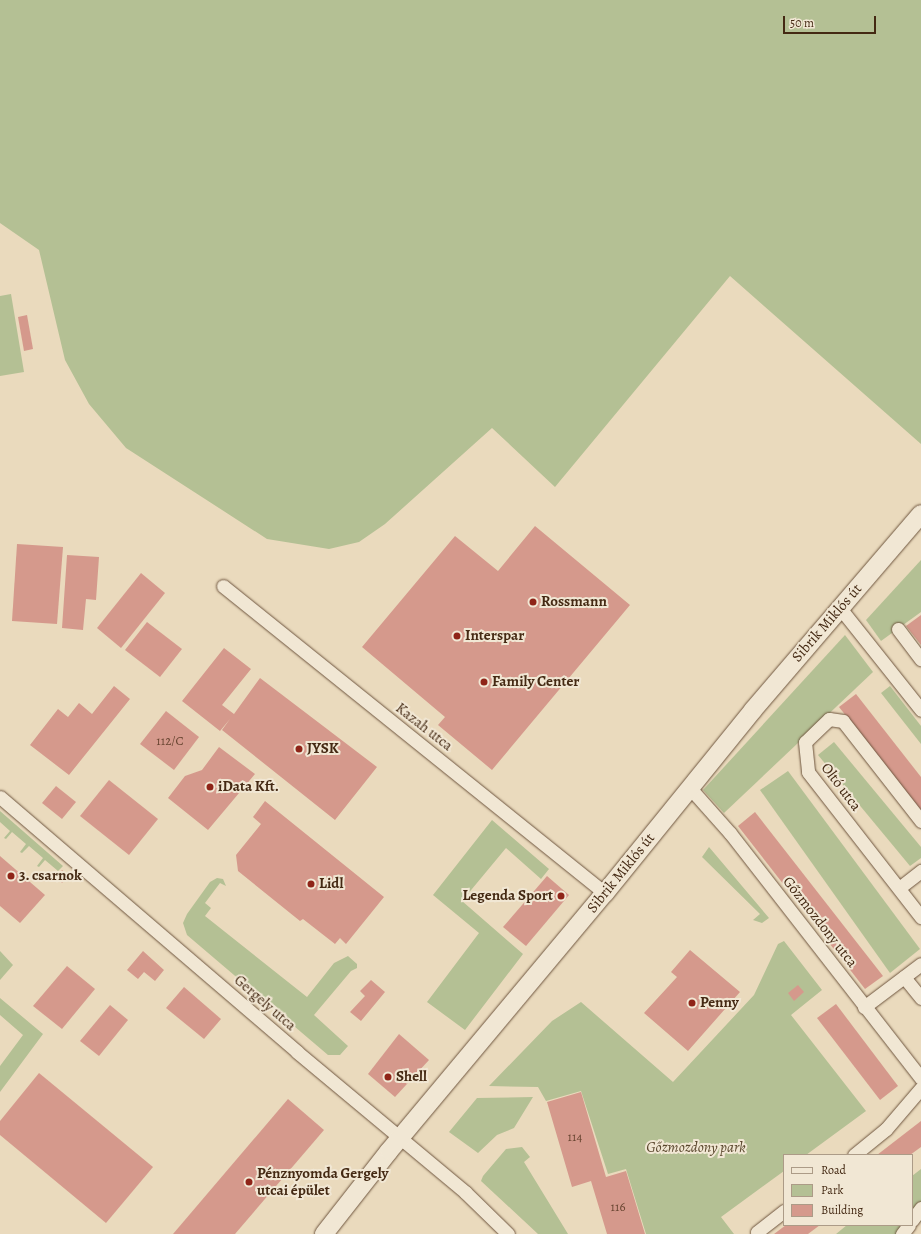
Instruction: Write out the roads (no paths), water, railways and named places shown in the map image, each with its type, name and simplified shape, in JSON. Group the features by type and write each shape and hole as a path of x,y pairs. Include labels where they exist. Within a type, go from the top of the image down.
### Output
{"street":[{"name":"Sibrik Miklós út","path":"324,1234 400,1138 605,893 758,704 921,514"},
{"name":"Kazah utca","path":"223,586 605,893"},
{"path":"840,608 921,710"},
{"path":"898,629 921,659"},
{"name":"Oltó utca","path":"921,821 843,721 829,719 805,742 808,772 921,917"},
{"name":"Gőzmozdony utca","path":"690,788 730,833 864,1007 921,1078"},
{"name":"Gergely utca","path":"0,797 465,1192 508,1234"},
{"path":"899,888 921,871"},
{"path":"864,1007 921,964"},
{"path":"904,977 921,998"},
{"path":"855,1154 886,1129 921,1088"},
{"path":"913,1219 921,1208"},
{"path":"758,1234 757,1232 783,1212"},
{"path":"902,1234 908,1226"}],"place":[{"name":"Rossmann","path":"533,602"},
{"name":"Interspar","path":"457,636"},
{"name":"Family Center","path":"484,682"},
{"name":"JYSK","path":"299,749"},
{"name":"iData Kft.","path":"210,787"},
{"name":"3. csarnok","path":"11,876"},
{"name":"Lidl","path":"311,884"},
{"name":"Legenda Sport","path":"561,896"},
{"name":"Penny","path":"692,1003"},
{"name":"Shell","path":"388,1077"},
{"name":"Pénznyomda Gergely utcai épület","path":"249,1182"}],"park label":[{"name":"Gőzmozdony park","path":"696,1148"}]}
